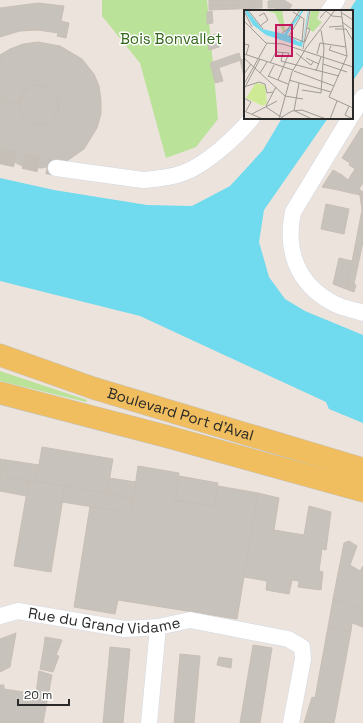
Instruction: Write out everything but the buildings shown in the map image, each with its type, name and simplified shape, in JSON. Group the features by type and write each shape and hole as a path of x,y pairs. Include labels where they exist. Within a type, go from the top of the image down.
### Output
{"main road":[{"name":"Boulevard Port d'Aval","path":"0,355 92,388 363,469"},
{"name":"Boulevard Port d'Aval","path":"0,393 173,438 363,491"}],"street":[{"path":"330,10 337,0"},
{"path":"353,113 363,97"},
{"path":"56,168 143,180 158,179 184,173 212,155 240,132 251,119"},
{"path":"349,119 301,197 293,212 290,225 296,268 312,288 334,303 363,313"},
{"name":"Rue du Grand Vidame","path":"0,616 18,612 125,629 158,627 190,620 288,639 302,647 303,659 291,723"},
{"path":"149,723 158,627"}],"green space":[{"name":"Bois Bonvallet","path":"102,0 207,0 218,119 196,147 166,158 140,63 102,16"},
{"path":"0,371 87,400 86,402 0,381"}],"water":[{"path":"356,0 363,0 363,66 353,81 353,10 350,10"},
{"path":"281,119 327,119 264,210 259,242 269,277 285,299 305,311 363,335 363,423 329,409 326,402 140,316 0,281 0,178 54,190 147,205 192,206 230,186 263,150"}],"tunnel":[{"path":"0,156 56,168"}]}
